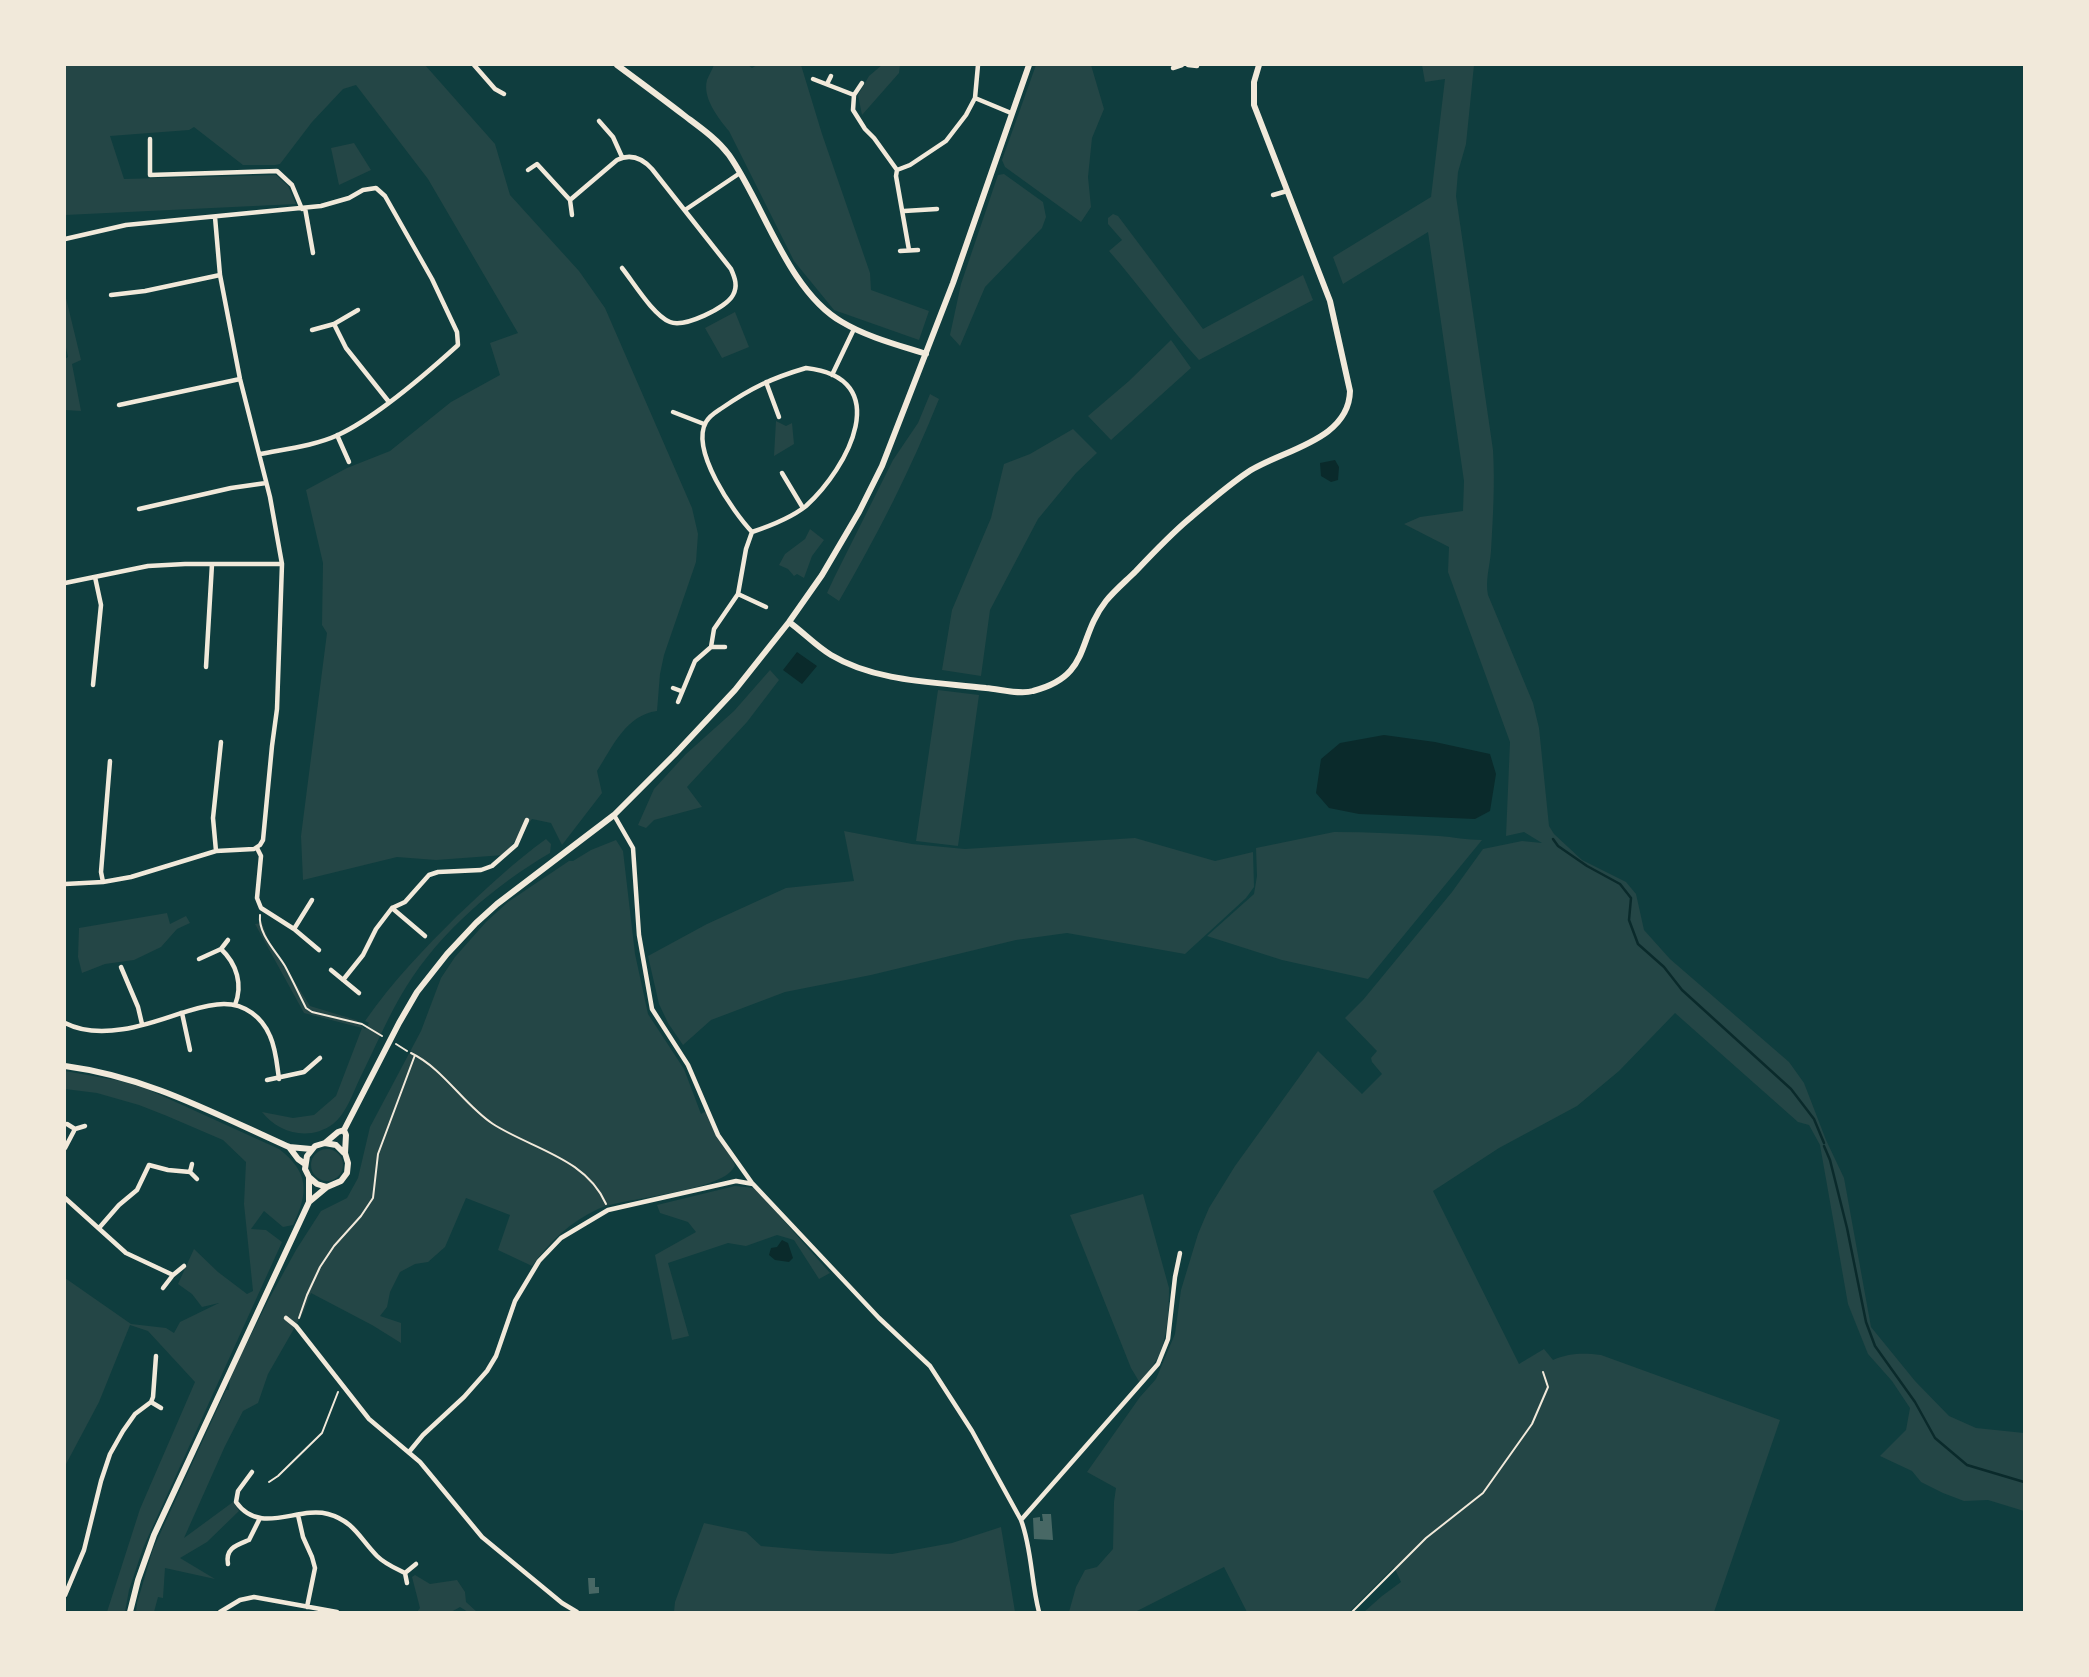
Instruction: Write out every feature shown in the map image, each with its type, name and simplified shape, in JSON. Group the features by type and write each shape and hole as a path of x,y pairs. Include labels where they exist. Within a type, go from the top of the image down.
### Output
{"street":[{"path":"474,65 495,89 504,94"},
{"path":"617,65 712,137 729,155 804,287 824,309 854,329 926,354"},
{"path":"897,170 940,147 967,115 975,99 978,65"},
{"path":"65,1066 106,1073 160,1089 289,1147 311,1149 344,1130 417,992 447,954 497,904 614,815 735,690 822,575 882,466 953,284 1029,65"},
{"path":"1173,68 1182,65"},
{"path":"1188,65 1197,66"},
{"path":"789,622 830,655 868,671 1030,693 1057,684 1071,672 1094,620 1106,601 1176,530 1249,471 1315,441 1338,423 1350,399 1350,391 1330,301 1254,106 1254,82 1259,65"},
{"path":"827,84 831,76"},
{"path":"813,79 854,95"},
{"path":"862,83 854,95 853,110 897,170 909,250"},
{"path":"975,99 1011,113"},
{"path":"599,121 612,137 622,157"},
{"path":"150,139 150,175 278,171 292,185 304,209 313,253"},
{"path":"569,200 622,157 631,156 644,160 732,269 736,286 727,303 687,323 670,322 657,313 622,268"},
{"path":"528,170 537,164 569,200 572,215"},
{"path":"685,210 740,173"},
{"path":"65,239 126,225 304,209 334,203 363,190 376,188 385,196 432,279 458,338 458,345 388,402 337,436 260,454"},
{"path":"1273,195 1287,191"},
{"path":"904,211 935,207"},
{"path":"65,884 103,883 154,871 216,851 257,848 264,836 278,709 282,564 270,497 240,379 220,275 215,217"},
{"path":"900,251 918,250"},
{"path":"111,295 145,291 220,275"},
{"path":"312,330 334,324 358,310"},
{"path":"334,324 346,348 388,402"},
{"path":"832,375 854,329"},
{"path":"806,368 819,370 845,382 856,398 854,431 851,443 827,485 803,508 771,526 752,532 740,519 706,457 702,436 704,424 709,417 765,381 806,368"},
{"path":"119,405 240,379"},
{"path":"765,381 779,417"},
{"path":"673,412 704,424"},
{"path":"337,436 349,462"},
{"path":"782,473 803,508"},
{"path":"139,509 231,488 266,483"},
{"path":"678,702 695,661 711,647 714,629 738,594 752,532"},
{"path":"206,667 212,564"},
{"path":"65,583 148,566 282,564"},
{"path":"93,685 101,605 95,577"},
{"path":"738,594 766,607"},
{"path":"711,647 725,647"},
{"path":"673,688 681,691"},
{"path":"216,851 213,818 221,742"},
{"path":"103,883 101,872 110,761"},
{"path":"614,815 632,848 639,935 652,1009 688,1065 719,1135 753,1184 879,1318 930,1366 972,1432 1021,1520 1039,1612"},
{"path":"343,980 363,955 376,929 392,908 405,902 429,875 481,870 492,866 516,845 527,820"},
{"path":"257,848 261,863 257,898 261,908 294,929 318,950"},
{"path":"294,929 312,900"},
{"path":"392,908 425,936"},
{"path":"199,959 221,949 228,940"},
{"path":"221,949 230,959 237,976 239,988 235,1005"},
{"path":"121,967 138,1007 142,1024"},
{"path":"331,970 359,993"},
{"path":"65,1023 93,1031 118,1029 210,1005 235,1005 254,1014 268,1032 279,1079"},
{"path":"182,1013 190,1050"},
{"path":"267,1080 304,1072 320,1058"},
{"path":"67,1124 75,1129"},
{"path":"65,1148 75,1129 85,1126"},
{"path":"130,1612 154,1535 309,1202 327,1187 337,1184 348,1168 344,1130"},
{"path":"325,1143 336,1145 345,1153"},
{"path":"289,1147 305,1164"},
{"path":"309,1202 309,1177 305,1164 311,1149"},
{"path":"190,1172 192,1164"},
{"path":"99,1228 119,1205 137,1190 149,1165 190,1172 197,1179"},
{"path":"309,1177 317,1184 327,1187"},
{"path":"409,1452 487,1371 496,1356 514,1301 550,1248 567,1234 608,1210 736,1181 753,1184"},
{"path":"65,1198 126,1253 173,1275"},
{"path":"1021,1520 1158,1364 1168,1339 1180,1253"},
{"path":"163,1287 184,1266"},
{"path":"286,1318 296,1326 369,1419 409,1452 436,1480 482,1537 519,1569 577,1612"},
{"path":"65,1595 85,1550 101,1480 110,1454 135,1414 151,1402 156,1356"},
{"path":"151,1402 161,1408"},
{"path":"251,1472 238,1491 236,1502 244,1510 260,1518 272,1520 321,1513 339,1519 358,1532 381,1560 405,1573"},
{"path":"298,1515 315,1568 307,1607"},
{"path":"228,1564 229,1552 234,1546 249,1540 260,1518"},
{"path":"405,1573 416,1564"},
{"path":"405,1573 407,1583"},
{"path":"220,1612 240,1600 249,1598 337,1612"}],"path":[{"path":"261,908 259,922 267,940 306,1008 312,1012 362,1024 366,1028"},
{"path":"296,1326 320,1267 373,1198 378,1154 413,1054 427,1061 472,1108 493,1124 568,1162 584,1174 597,1188 608,1210"},
{"path":"1352,1612 1426,1538 1483,1493 1532,1424 1548,1387 1543,1372"},
{"path":"269,1482 321,1433 341,1384"}],"shaded area":[{"path":"65,65 425,65 495,144 510,195 579,271 605,308 692,508 698,534 696,562 664,655 657,711 637,719 621,733 597,771 602,793 562,845 551,823 532,819 504,855 436,860 397,857 303,880 301,836 327,633 322,625 323,563 306,490 347,468 390,451 451,402 500,375 490,343 518,333 428,179 356,85 343,89 312,122 280,164 243,165 194,127 189,130 110,136 124,179 276,175 288,186 296,204 65,215"},
{"path":"714,65 748,65 752,68 757,65 801,65 870,273 871,290 929,311 919,340 834,310 794,261 729,131 709,101 706,87"},
{"path":"882,65 900,65 899,73 862,115 858,95 869,76"},
{"path":"1036,65 1091,65 1104,109 1092,138 1088,177 1091,207 1081,222 1005,167 1002,160"},
{"path":"1422,65 1474,65 1466,144 1458,172 1456,196 1493,450 1493,513 1487,589 1533,703 1539,728 1549,826 1582,860 1626,882 1636,894 1644,930 1670,959 1789,1062 1804,1083 1844,1178 1871,1327 1915,1381 1949,1416 1976,1428 2024,1433 2024,1511 1988,1500 1964,1501 1943,1493 1921,1482 1912,1471 1880,1456 1906,1430 1910,1408 1892,1381 1868,1354 1848,1304 1820,1145 1809,1125 1798,1122 1675,1013 1619,1071 1577,1106 1499,1148 1433,1191 1519,1364 1544,1349 1553,1360 1577,1354 1601,1355 1780,1420 1714,1612 1364,1612 1401,1582 1394,1567 1349,1612 1247,1612 1224,1567 1135,1612 1069,1612 1076,1587 1085,1570 1097,1567 1113,1549 1116,1488 1087,1472 1140,1397 1156,1379 1175,1334 1181,1290 1209,1208 1235,1166 1318,1051 1362,1094 1382,1074 1371,1058 1377,1051 1345,1018 1452,892 1483,849 1522,841 1542,843 1524,832 1506,836 1510,742 1448,572 1449,547 1404,524 1420,517 1463,511 1464,481 1428,232 1343,284 1333,257 1431,197 1445,79 1425,82"},
{"path":"354,143 371,170 339,185 331,148"},
{"path":"1004,174 1043,202 1046,217 1042,228 985,287 960,346 950,335 961,284 998,175"},
{"path":"1113,214 1118,216 1203,329 1303,275 1313,300 1199,360 1109,251 1122,240 1108,224 1108,218"},
{"path":"65,294 81,360 72,364 81,411 65,410 65,359 68,357 65,343"},
{"path":"735,312 749,347 722,358 705,328"},
{"path":"1171,340 1191,368 1111,440 1088,416"},
{"path":"930,394 939,399 917,451 880,527 839,601 827,593 893,460 918,423"},
{"path":"776,421 786,426 792,423 794,444 774,456"},
{"path":"1073,429 1097,453 1076,473 1038,519 990,610 981,676 942,670 952,610 991,518 1004,464 1030,454"},
{"path":"1335,460 1339,467 1338,480 1331,482 1321,476 1320,463"},
{"path":"810,529 824,540 812,556 804,578 797,574 794,576 779,565 785,554 805,539"},
{"path":"797,652 817,666 802,684 783,670"},
{"path":"770,670 779,680 747,722 687,787 702,807 654,820 646,828 638,825 654,789 686,754 734,711"},
{"path":"938,690 979,695 958,846 916,841"},
{"path":"1384,735 1435,742 1490,754 1496,774 1490,811 1475,819 1359,814 1329,808 1316,793 1321,759 1340,743"},
{"path":"844,831 912,844 965,849 1135,838 1215,861 1253,852 1254,887 1246,898 1185,954 1067,933 1016,940 871,975 785,992 711,1020 683,1045 659,1004 648,956 707,924 786,888 854,881"},
{"path":"1334,832 1482,840 1368,979 1282,960 1207,936 1254,894 1257,876 1256,848"},
{"path":"546,839 551,844 550,853 509,880 470,911 435,947 420,967 393,1009 349,1103 338,1120 315,1132 295,1133 269,1120 262,1112 293,1118 314,1115 336,1096 362,1028 304,1013 255,924 262,923 269,941 310,1006 356,1020 365,1029 369,1023 365,1021 375,1007 432,941 500,876"},
{"path":"616,840 623,851 635,954 648,1014 684,1069 701,1114 706,1111 735,1165 728,1174 695,1188 598,1209 561,1233 532,1266 498,1250 510,1215 466,1198 445,1247 428,1262 415,1264 400,1272 390,1292 387,1307 380,1316 401,1323 401,1343 311,1293 303,1313 268,1374 258,1403 243,1411 184,1538 233,1502 239,1511 207,1542 180,1558 215,1579 165,1568 163,1598 158,1597 154,1612 136,1612 153,1549 226,1390 229,1390 230,1377 269,1299 321,1211 347,1198 358,1178 370,1127 421,1031 441,978 455,957 508,902 569,861"},
{"path":"167,913 170,924 186,916 190,923 177,929 161,947 134,960 105,964 82,973 78,957 79,928"},
{"path":"65,1071 121,1081 147,1089 279,1149 296,1166 303,1183 302,1202 293,1225 283,1227 264,1211 251,1229 266,1230 282,1242 143,1548 129,1590 125,1612 107,1612 140,1509 195,1382 148,1331 130,1325 99,1402 65,1466 65,1278 131,1324 166,1328 174,1333 180,1322 219,1303 202,1307 192,1294 178,1284 194,1249 247,1294 253,1291 244,1204 246,1162 223,1140 167,1116 97,1093 65,1089"},
{"path":"327,1149 339,1153 343,1165 339,1177 327,1181 315,1177 311,1165 315,1153"},
{"path":"735,1186 755,1188 830,1273 819,1279 794,1240 777,1235 746,1246 728,1243 668,1263 689,1336 672,1340 655,1255 696,1232 688,1222 660,1213 657,1205"},
{"path":"1143,1194 1169,1296 1162,1347 1140,1383 1131,1368 1070,1215"},
{"path":"782,1240 788,1243 793,1258 789,1262 775,1260 769,1255 771,1248 777,1247"},
{"path":"704,1523 746,1532 761,1546 892,1554 952,1543 1001,1527 1015,1612 674,1612 675,1602"},
{"path":"415,1575 430,1584 457,1580 465,1592 466,1602 477,1612 468,1612 460,1607 451,1612 417,1612 420,1608 412,1577"}],"building":[{"path":"1042,1514 1051,1514 1053,1540 1034,1539 1033,1518 1040,1517 1040,1521 1043,1521"},
{"path":"588,1578 595,1578 595,1587 599,1587 599,1593 589,1594"}],"waterway":[{"path":"1553,839 1558,846 1587,866 1620,884 1631,898 1629,920 1638,944 1664,967 1682,990 1791,1089 1814,1119 1824,1143"},
{"path":"1824,1146 1847,1228 1866,1322 1875,1346 1915,1402 1935,1438 1967,1465 2024,1482"}]}
